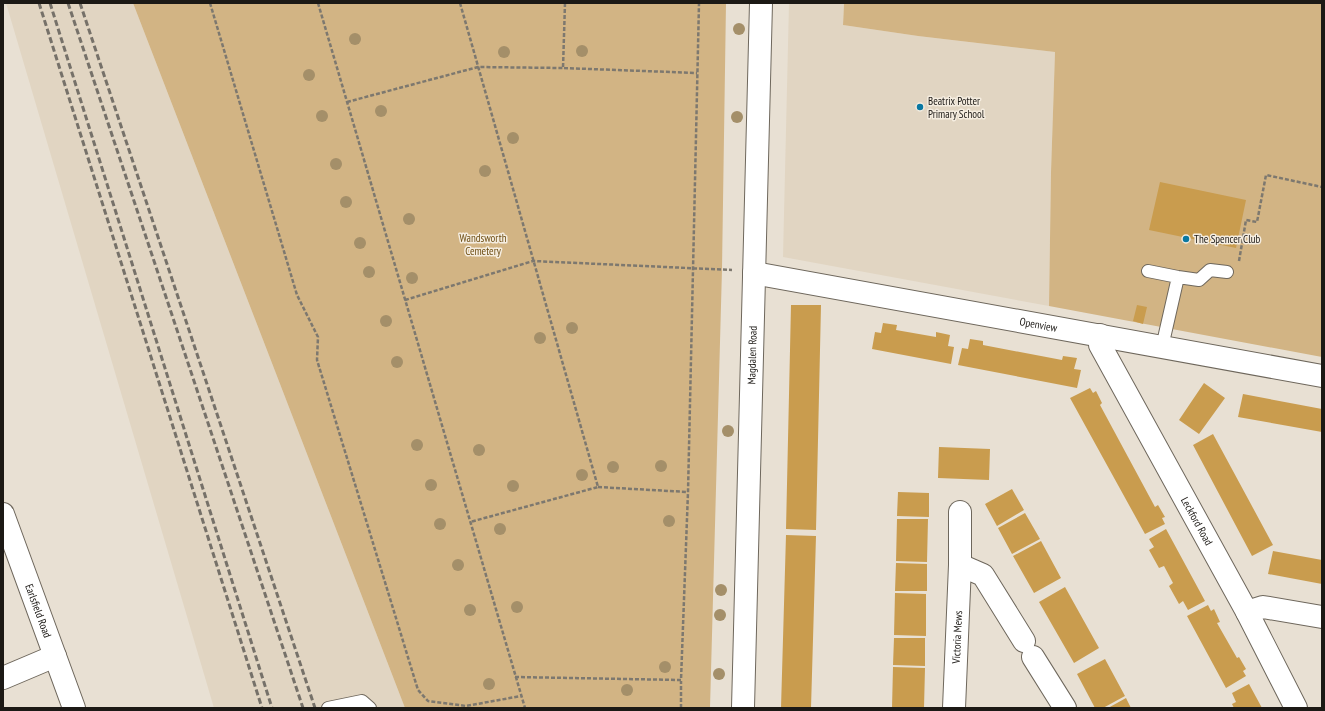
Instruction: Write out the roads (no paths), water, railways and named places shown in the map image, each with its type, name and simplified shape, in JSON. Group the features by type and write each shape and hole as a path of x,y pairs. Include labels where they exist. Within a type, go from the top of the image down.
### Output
{"street":[{"name":"Magdalen Road","path":"742,708 761,3"},
{"name":"Openview","path":"754,273 1322,376"},
{"name":"Leckford Road","path":"1100,335 1100,345 1247,612 1296,708"},
{"name":"Victoria Mews","path":"954,708 960,565 960,512"},
{"name":"Earlsfield Road","path":"3,514 74,708"},
{"path":"960,565 983,575 1065,708"},
{"path":"1247,612 1263,607 1322,617"},
{"path":"3,678 55,656"}],"lane":[{"path":"1148,271 1198,280 1210,270 1227,272"},
{"path":"1162,347 1178,277"},
{"path":"328,708 362,700 370,708"}],"railway":[{"path":"39,3 262,708"},
{"path":"50,3 272,708"},
{"path":"68,3 303,708"},
{"path":"80,3 315,708"}],"place":[{"name":"Beatrix Potter Primary School","path":"920,107"},
{"name":"The Spencer Club","path":"1186,239"}],"park label":[{"name":"Wandsworth Cemetery","path":"483,244"}]}
